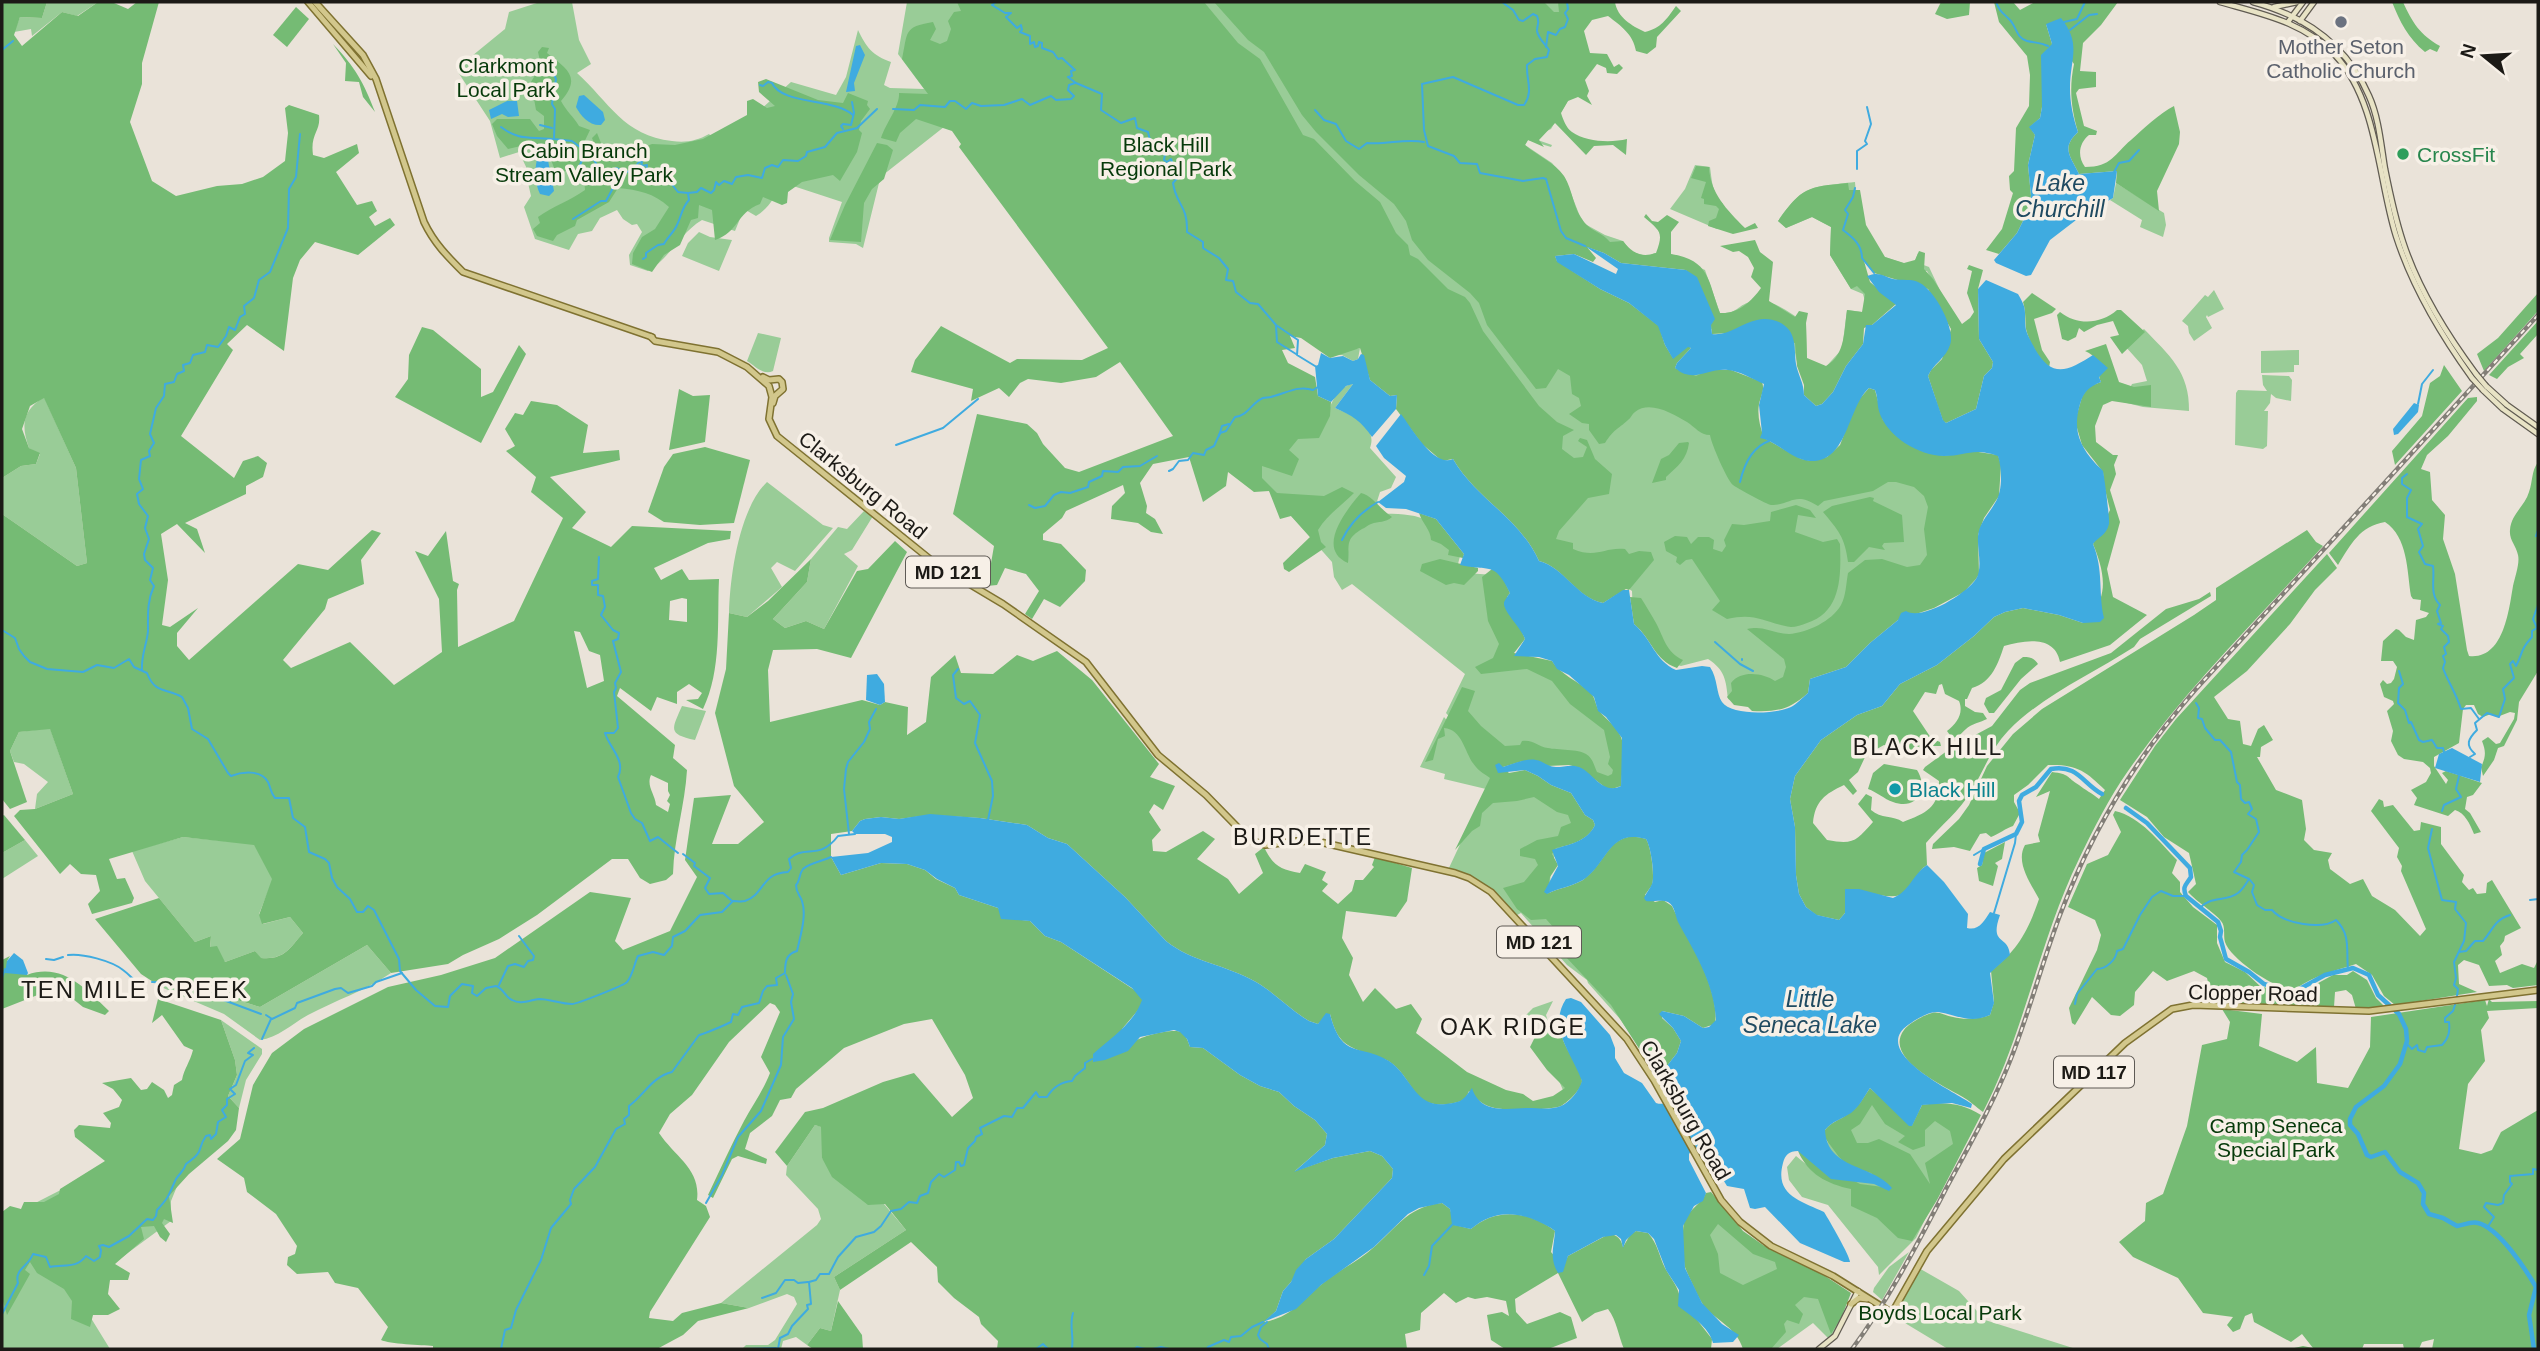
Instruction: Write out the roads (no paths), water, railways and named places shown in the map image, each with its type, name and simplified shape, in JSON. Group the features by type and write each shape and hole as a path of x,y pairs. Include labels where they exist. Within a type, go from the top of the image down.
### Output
{"main road":[{"path":"308,2 366,68 374,82 414,191 413,198 418,203 432,239 441,252 459,268 465,268 468,272 651,337 655,341 718,352 754,372 773,380 779,379 783,389 774,398 770,423"},
{"path":"315,2 367,62 376,79 389,121"},
{"path":"2220,2 2288,22 2335,55 2356,86 2368,119 2404,259 2426,304 2484,388 2504,409 2538,433"},
{"path":"2253,2 2301,19 2327,37 2354,68 2370,96 2394,211 2404,245 2430,301 2474,376"},
{"path":"2271,7 2297,2"},
{"path":"2288,22 2303,2"},
{"path":"2295,26 2314,2"},
{"path":"754,372 769,388 778,393"},
{"path":"770,423 768,415 772,397 769,388 773,380"},
{"path":"2484,388 2538,427"},
{"name":"Clarksburg Road","path":"770,423 777,436 936,564 1011,608 1086,662 1158,755 1206,795 1250,840 1265,845 1304,841 1346,847 1455,873 1486,888 1614,1023 1639,1056 1664,1097 1721,1200 1749,1231 1858,1291 1892,1313"},
{"name":"Clopper Road","path":"1892,1313 1927,1251 1993,1170 2125,1043 2172,1009 2193,1005 2351,1012 2538,990"},
{"path":"1819,1349 1835,1336 1858,1291"},
{"path":"1851,1304 1859,1298 1869,1299"}],"water":[{"name":"Lake Churchill","path":"2061,18 2073,44 2070,94 2078,132 2068,147 2070,157 2079,174 2117,171 2113,198 2080,217 2050,240 2031,275 2026,276 1994,260 2017,233 2027,213 2031,196 2028,165 2035,135 2029,127 2040,118 2041,55 2052,44 2046,24"},
{"path":"860,45 865,55 854,83 855,91 846,92 856,46"},
{"path":"584,95 603,112 605,120 601,125 589,122 576,107 579,96"},
{"path":"507,101 517,101 519,116 508,117 502,114 491,119 489,110"},
{"path":"538,156 548,160 554,191 549,196 540,194 537,185"},
{"name":"Little Seneca Lake","path":"1585,246 1621,263 1686,270 1697,277 1715,319 1711,325 1712,334 1724,333 1762,319 1774,320 1785,326 1794,340 1796,364 1804,395 1816,406 1822,404 1833,392 1846,366 1863,344 1866,325 1872,325 1896,305 1879,292 1867,276 1875,274 1920,283 1932,294 1943,311 1950,330 1950,345 1928,376 1946,423 1976,409 1984,376 1992,368 1993,362 1979,339 1978,289 1986,280 2018,294 2025,309 2028,335 2041,359 2048,365 2068,368 2093,355 2108,368 2099,377 2101,382 2083,396 2077,421 2081,442 2103,471 2106,488 2109,524 2093,544 2099,563 2104,618 2100,622 2083,623 2023,608 1994,617 1937,665 1900,684 1882,706 1857,715 1821,740 1795,776 1790,799 1795,827 1799,894 1806,907 1817,915 1839,920 1845,913 1845,889 1859,889 1893,898 1927,865 1944,882 1968,914 1967,928 1978,927 1990,912 2000,915 1998,936 2006,944 2010,955 1990,973 1994,1003 1990,1015 1970,1019 1938,1012 1930,1013 1908,1025 1899,1036 1899,1047 1907,1059 1934,1081 1972,1104 1971,1108 1952,1103 1922,1105 1912,1126 1909,1126 1870,1088 1854,1110 1825,1130 1834,1153 1842,1160 1884,1180 1892,1188 1889,1191 1874,1184 1831,1179 1798,1151 1786,1156 1781,1174 1786,1190 1792,1196 1824,1212 1850,1262 1844,1262 1800,1243 1765,1207 1750,1208 1744,1189 1727,1186 1704,1149 1697,1148 1690,1152 1689,1160 1706,1193 1703,1201 1694,1206 1683,1226 1685,1268 1702,1303 1722,1324 1739,1335 1733,1342 1713,1343 1704,1327 1678,1306 1679,1290 1666,1270 1654,1239 1648,1233 1636,1231 1626,1240 1623,1248 1621,1239 1616,1235 1603,1237 1568,1256 1563,1272 1558,1273 1553,1257 1555,1231 1551,1228 1530,1218 1510,1214 1491,1217 1471,1229 1452,1225 1450,1209 1442,1203 1419,1208 1408,1214 1374,1247 1321,1285 1296,1309 1263,1322 1276,1311 1283,1291 1296,1270 1306,1259 1334,1239 1392,1178 1393,1169 1382,1156 1370,1151 1333,1158 1294,1172 1325,1145 1327,1134 1315,1120 1279,1092 1240,1075 1203,1048 1190,1047 1180,1032 1174,1030 1140,1037 1128,1051 1093,1062 1093,1054 1134,1016 1142,1000 1132,988 1061,942 1045,936 1030,921 1001,919 998,908 959,895 955,888 925,870 907,864 881,863 841,875 831,857 868,853 892,842 892,837 885,834 855,834 852,831 865,819 899,819 930,814 1027,825 1048,838 1067,844 1176,948 1256,982 1309,1021 1318,1024 1326,1013 1330,1014 1340,1038 1346,1044 1389,1061 1427,1101 1435,1104 1456,1102 1464,1098 1472,1088 1481,1102 1495,1108 1549,1108 1564,1104 1574,1096 1582,1081 1560,1031 1561,1010 1566,999 1571,998 1581,1002 1610,1035 1615,1048 1615,1058 1624,1073 1642,1083 1656,1103 1668,1102 1673,1092 1663,1071 1677,1053 1681,1041 1659,1014 1662,1011 1684,1016 1703,1028 1709,1027 1716,1020 1708,981 1672,906 1666,901 1646,901 1644,898 1652,884 1653,874 1646,839 1624,838 1610,849 1583,880 1547,894 1544,892 1558,866 1552,850 1587,836 1595,825 1593,820 1585,815 1571,793 1525,770 1498,773 1495,765 1499,763 1503,767 1532,760 1553,767 1576,766 1603,786 1614,788 1621,786 1622,738 1598,711 1594,697 1569,675 1557,669 1552,661 1539,657 1514,656 1525,639 1504,606 1510,593 1495,571 1460,565 1464,554 1436,519 1406,509 1386,508 1378,502 1404,482 1406,476 1384,458 1376,446 1401,414 1431,452 1438,458 1453,459 1473,486 1520,532 1539,561 1556,570 1586,595 1603,603 1623,590 1629,590 1634,624 1663,661 1676,670 1710,667 1722,702 1727,707 1744,712 1776,711 1793,706 1808,693 1810,679 1846,667 1898,620 1901,613 1933,609 1971,585 1979,569 1979,531 1998,498 2001,486 2000,467 1998,456 1989,453 1934,455 1905,443 1883,420 1875,390 1869,388 1856,408 1840,444 1823,459 1803,460 1760,438 1762,433 1759,405 1764,384 1732,371 1688,375 1675,368 1691,348 1688,347 1673,359 1658,326 1629,303 1600,289 1557,262 1555,256 1574,254 1616,274 1618,269"},
{"path":"1321,353 1330,358 1343,356 1353,361 1361,354 1364,355 1370,380 1390,396 1397,395 1396,409 1372,437 1356,419 1335,408 1353,384 1346,386 1331,402 1318,396 1315,366 1318,365"},
{"path":"2414,403 2419,405 2418,412 2394,435 2393,429"},
{"path":"877,674 884,684 885,702 880,705 866,700 867,675"},
{"path":"2452,748 2482,764 2480,782 2435,768 2439,754"},
{"path":"14,953 23,960 27,975 5,973 7,961"}],"waterway":[{"path":"996,2 992,5 1005,13 1011,13 1006,17 1017,28 1021,25 1020,32 1030,36 1030,44 1034,42 1035,47 1039,42 1042,43 1042,48 1053,52 1058,59 1062,58 1075,70 1071,71 1072,76 1068,77 1102,94 1101,110 1121,123 1135,118 1137,128 1148,132 1153,153 1165,154 1164,160 1167,162 1171,159 1174,168 1179,171 1179,176 1173,183 1186,216 1187,232 1203,242 1203,248 1219,258 1228,269 1226,280 1233,281 1236,292 1250,303 1258,304 1276,325 1298,340 1297,355 1315,366"},
{"path":"1502,2 1513,10 1519,20 1523,21 1533,14 1537,16 1538,34 1549,50 1547,57 1535,59 1527,65 1527,100 1524,105 1518,105 1453,77 1422,84 1424,130 1428,146 1454,156 1460,163 1477,164 1480,173 1523,181 1546,179 1561,231 1566,238 1585,246"},
{"path":"1546,47 1548,32 1556,35 1565,27 1568,19 1565,13 1568,9 1567,2"},
{"path":"1996,2 2023,39 2048,46"},
{"path":"2064,22 2077,19 2085,2"},
{"path":"2070,30 2089,15 2097,14"},
{"path":"2,50 13,41"},
{"path":"547,60 556,79 552,104 555,109 554,139 572,141 588,153 596,163 594,167 600,168 602,173 607,175 616,172 616,168 632,171 642,162 641,166 647,165 646,177 655,177 660,184 665,180 678,192 688,193"},
{"path":"760,85 772,83 786,95 834,106 853,115"},
{"path":"893,109 914,110 920,105 945,107 950,101 955,101 966,109 972,103 981,106 1004,105 1022,99 1030,105 1051,96 1056,100 1071,99 1074,96 1068,90 1069,85 1075,83"},
{"path":"843,129 843,124 851,125 854,113 852,102"},
{"path":"1857,169 1857,151 1867,144 1865,141 1871,124 1867,107"},
{"path":"643,259 646,253 664,244 674,230 689,200 688,193 697,192 701,188 711,193 716,182 719,185 724,181 732,184 736,177 748,175 762,178 765,168 772,165 778,167 783,160 798,161 806,156 807,152 825,147 837,133 857,128 877,109"},
{"path":"1315,110 1324,120 1336,124 1346,141 1359,149 1367,143 1424,142"},
{"path":"540,125 552,128"},
{"path":"501,127 520,137 552,139"},
{"path":"142,670 149,602 154,586 150,580 153,568 145,560 144,554 149,539 145,528 148,516 139,504 137,494 143,489 139,479 141,460 150,456 149,451 154,443 150,434 156,408 164,396 165,384 174,382 177,374 184,371 183,365 190,363 193,355 205,352 207,345 218,347 229,327 235,330 240,317 245,314 244,306 254,298 259,280 270,272 288,228 289,189 296,177 300,134"},
{"path":"2114,172 2119,163 2129,161 2139,150"},
{"path":"578,169 586,152"},
{"path":"573,219 601,201 606,201 613,188 616,173"},
{"path":"1855,188 1845,210 1848,214 1843,230 1856,241 1862,258 1874,273"},
{"path":"1276,326 1277,342 1296,354"},
{"path":"2418,404 2422,384 2433,370"},
{"path":"1169,471 1179,461 1188,460 1193,453 1204,455 1235,417 1244,414 1259,400 1293,390 1313,390 1318,387"},
{"path":"896,445 943,428 978,399"},
{"path":"1219,436 1222,426 1229,424"},
{"path":"1740,482 1750,457 1769,441"},
{"path":"1029,505 1035,508 1045,506 1054,495 1088,487 1089,482 1102,476 1103,471 1118,472 1123,467 1140,466 1157,456"},
{"path":"2407,474 2402,478 2402,484 2411,490 2407,498 2407,517 2422,524 2418,529 2423,546 2419,552 2425,564 2433,566 2433,592 2440,605 2437,611 2441,623 2438,624 2443,626 2441,629 2448,636 2449,642 2444,647 2446,654 2443,656 2443,668 2461,709 2471,708 2479,719"},
{"path":"1342,540 1357,518 1378,502"},
{"path":"2538,530 2538,536"},
{"path":"599,557 598,579 592,581 592,585 598,585 598,595 603,596 605,607 601,615 613,630 619,633 618,639 613,641 621,672 614,692 618,728 614,733 605,733 619,760 618,777 631,813 642,823 650,841 658,837 678,853"},
{"path":"2538,584 2538,592"},
{"path":"2470,757 2475,754 2469,745 2477,730 2475,723 2487,713 2499,717 2505,699 2503,689 2514,678 2510,664 2513,661 2516,666 2532,637 2532,631 2537,628 2533,619 2538,605"},
{"path":"2,630 15,638 19,649 30,662 47,669 83,672 97,665 114,668 129,659 134,667 147,673 157,687 182,697 188,708 192,729 208,739 231,776 256,773 265,778 275,798 289,798 293,818 305,827 309,852 329,863 337,887 350,899 357,912 363,912 368,906 374,910 399,959 400,971 416,990 435,1006 448,1007 450,996 462,984 473,986 472,993 477,996 486,988 496,986 510,999 519,1002 539,999 572,1004 610,990 627,982 638,956 653,952 664,955 672,946 673,937 685,931 700,915 722,912 733,901 751,898 773,876 788,872 791,868 789,859 795,855 825,848 838,836 855,834"},
{"path":"1715,642 1740,664 1753,671"},
{"path":"958,669 953,675 956,698 964,704 970,701 980,715 975,743 992,781 993,796 988,820"},
{"path":"2399,671 2403,684 2399,688 2398,703 2405,710 2409,723 2411,722 2419,740 2432,740 2437,748 2443,748 2444,752"},
{"path":"2196,703 2199,708 2198,718 2202,719 2205,728 2231,752 2241,799 2245,803 2249,802 2252,809 2248,814 2256,819 2259,832 2242,855 2234,872 2249,879 2244,887 2233,896 2208,902 2200,908"},
{"path":"849,834 844,789 846,769 848,762 864,742 870,729 869,722 876,709"},
{"path":"1980,864 1984,849 2016,834 2022,822 2019,801 2022,795 2036,787 2051,769 2068,769 2102,794"},
{"path":"2442,811 2444,805 2461,797 2456,789 2459,776"},
{"path":"2126,808 2147,823 2190,868 2191,877 2186,884 2186,896 2218,922 2226,959 2264,984 2288,991 2296,991 2325,975 2353,968 2369,975 2378,995 2399,1014 2406,1029 2407,1041 2400,1064 2384,1086 2356,1107 2350,1125 2358,1134 2367,1155 2371,1157 2385,1152 2400,1172 2418,1183 2424,1193 2423,1204 2429,1214 2457,1226 2470,1223 2486,1226 2511,1250 2536,1287 2529,1315 2534,1349"},
{"path":"2432,829 2428,848 2442,900 2456,902 2455,909 2466,923 2464,941 2454,962 2457,996"},
{"path":"1994,913 2016,834"},
{"path":"1974,855 1984,849"},
{"path":"683,854 710,878 705,888 709,894 723,893 732,901"},
{"path":"501,1349 505,1330 511,1328 516,1310 541,1260 551,1228 571,1204 574,1189 595,1167 616,1129 625,1124 629,1106 654,1082 672,1072 699,1035 731,1022 733,1014 738,1015 742,1007 759,1003 767,986 777,985 776,978 785,973 787,959 797,951 801,933 803,907 796,885 801,873 809,865 831,857"},
{"path":"2250,880 2254,885 2252,892 2257,905 2265,910 2272,910 2285,919 2303,924 2322,925 2336,920 2346,937 2348,969"},
{"path":"2075,1004 2077,994 2097,969 2107,966 2113,961 2117,951 2123,949 2152,897 2161,891 2173,896 2186,896"},
{"path":"2530,900 2538,899"},
{"path":"2459,952 2466,951 2475,941 2483,941 2497,923 2510,915"},
{"path":"499,985 508,966 515,964 524,967 528,961 533,960 534,956 519,936"},
{"path":"68,955 89,956 104,961 118,967 141,985 145,983"},
{"path":"46,959 63,957"},
{"path":"2,978 5,969"},
{"path":"266,1015 272,1019 295,1008 297,1003 335,989 341,988 348,993 402,973"},
{"path":"706,1203 722,1175 738,1137 761,1111 781,1065 783,1037 794,1019 791,1002 793,994 786,975"},
{"path":"152,982 178,983 261,1014"},
{"path":"2407,1044 2412,1049 2417,1045 2418,1050 2425,1052 2427,1047 2442,1045 2449,1031 2449,1022 2445,1022 2445,1018 2453,1011 2456,1002"},
{"path":"262,1039 271,1019"},
{"path":"2,1314 18,1283 18,1274 33,1254 46,1257 50,1267 74,1264 86,1256 94,1261 100,1257 99,1246 109,1247 129,1236 147,1219 153,1220 186,1164 198,1153 206,1136 210,1135 211,1139 216,1134 218,1122 226,1117 222,1110 227,1105 227,1099 235,1094 230,1089 236,1085 245,1061 253,1055 248,1053 254,1048"},
{"path":"778,1349 780,1338 788,1334 808,1309 807,1305 811,1304 809,1282 816,1280 820,1274 829,1274 838,1257 856,1237 874,1232 891,1211 901,1209 909,1202 917,1203 920,1196 928,1193 931,1182 939,1174 944,1177 955,1170 956,1162 964,1165 968,1148 976,1137 982,1134 980,1128 1004,1116 1012,1117 1017,1108 1023,1108 1036,1092 1039,1097 1047,1097 1058,1086 1072,1081 1085,1068 1085,1063 1092,1059"},
{"path":"2487,1228 2494,1217 2484,1207 2486,1203 2503,1203 2504,1195 2512,1184 2510,1176 2533,1174 2533,1169 2538,1170"},
{"path":"1424,1275 1429,1266 1432,1246 1452,1225"},
{"path":"762,1298 776,1293 785,1280 808,1282"},
{"path":"1072,1348 1073,1313"},
{"path":"1207,1349 1224,1340 1229,1342 1231,1337 1241,1336 1263,1322"},
{"path":"1267,1322 1258,1335 1269,1349"},
{"path":"1036,1349 1043,1344 1048,1349"},
{"path":"746,1349 776,1348"},
{"path":"1135,1349 1145,1349"},
{"path":"1153,1349 1169,1349"}],"railway":[{"path":"1852,1349 1903,1269 1989,1108 2017,1043 2072,884 2101,825 2135,768 2196,689 2538,315"}],"place":[{"name":"Mother Seton Catholic Church","path":"2341,22"},
{"name":"CrossFit","path":"2403,154"},
{"name":"Black Hill","path":"1895,789"}],"district":[{"name":"BLACK HILL","path":"1928,747"},
{"name":"BURDETTE","path":"1303,837"},
{"name":"TEN MILE CREEK","path":"135,989"},
{"name":"OAK RIDGE","path":"1513,1027"}],"park label":[{"name":"Clarkmont Local Park","path":"506,77"},
{"name":"Black Hill Regional Park","path":"1166,156"},
{"name":"Cabin Branch Stream Valley Park","path":"584,162"},
{"name":"Camp Seneca Special Park","path":"2276,1137"},
{"name":"Boyds Local Park","path":"1940,1312"}]}
